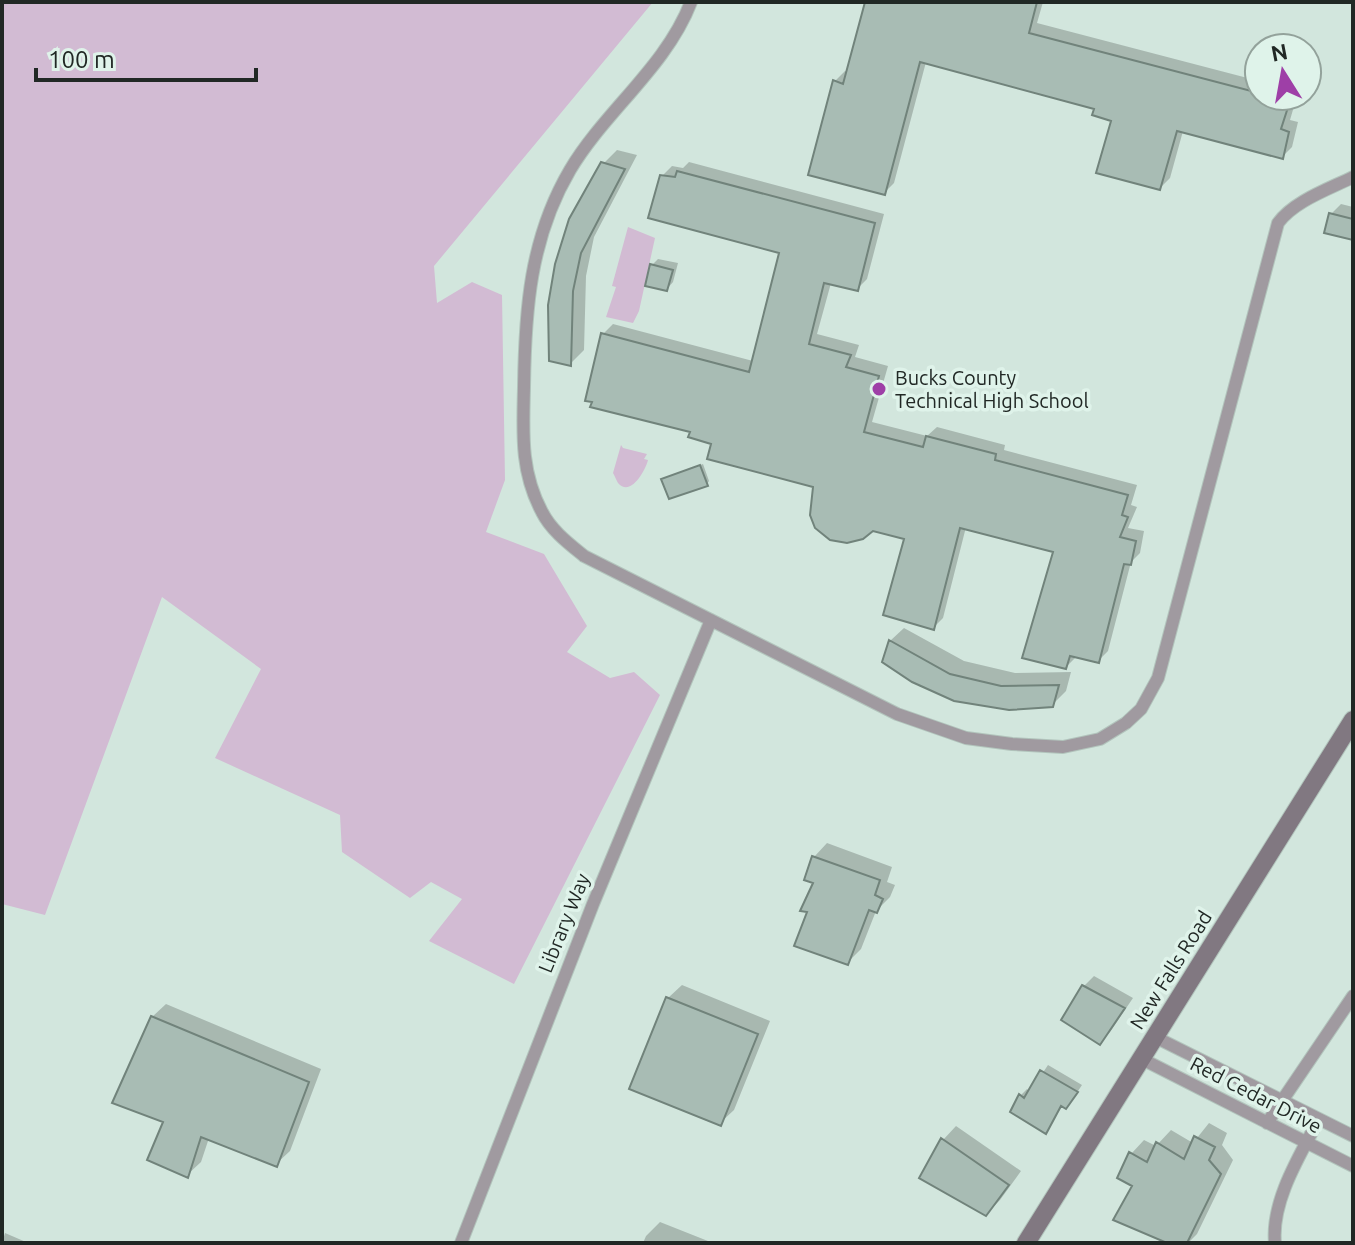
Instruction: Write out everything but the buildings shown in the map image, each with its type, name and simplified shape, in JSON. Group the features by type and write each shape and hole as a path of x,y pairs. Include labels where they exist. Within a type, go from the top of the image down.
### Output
{"main road":[{"name":"New Falls Road","path":"1026,1243 1353,720"}],"street":[{"path":"691,2 673,39 576,161 540,237 529,285 525,327 522,450 529,481 542,514 566,542 584,556 897,714 966,738 1063,747 1092,742 1119,729 1141,709 1158,678 1278,223 1285,214 1353,177"},
{"name":"Library Way","path":"461,1243 593,904 711,620"},
{"path":"1267,1123 1353,996"},
{"name":"Red Cedar Drive","path":"1155,1037 1353,1136"},
{"name":"Red Cedar Drive","path":"1142,1059 1353,1166"},
{"path":"1275,1243 1275,1223 1284,1192 1319,1119"}],"shaded area":[{"path":"2,2 653,2 434,266 437,303 472,282 502,295 505,480 486,532 544,554 587,626 567,652 610,678 634,672 660,695 514,984 429,941 462,899 431,882 410,898 342,852 340,815 215,758 261,669 162,597 45,915 2,904"},
{"path":"628,227 655,238 639,311 633,323 606,317 616,287 612,286"},
{"path":"621,445 647,454 644,459 648,460 637,480 628,487 618,483 613,473"}],"place":[{"name":"Bucks County Technical High School","path":"879,389"}]}
